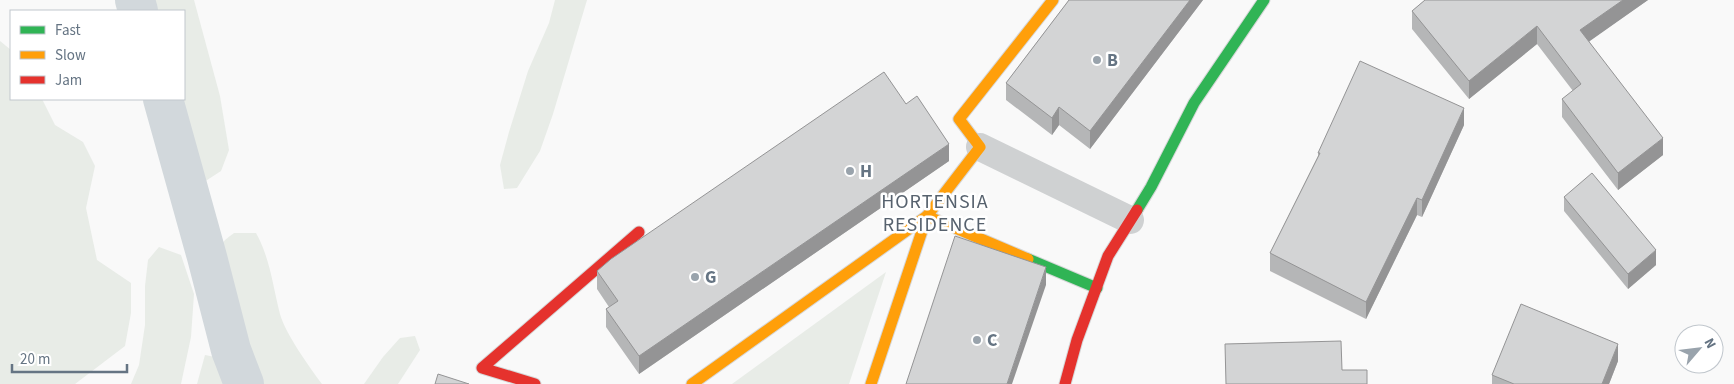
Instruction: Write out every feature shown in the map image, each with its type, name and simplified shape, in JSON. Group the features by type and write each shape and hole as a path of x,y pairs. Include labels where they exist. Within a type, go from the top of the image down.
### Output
{"street":[{"path":"1053,0 959,119 980,147 1130,220"},
{"path":"1065,384 1077,340 1108,256 1150,187 1194,103 1264,0"},
{"path":"692,384 927,216 980,147"},
{"path":"927,216 1097,288"},
{"path":"871,384 927,216"},
{"path":"534,384 482,368 638,232"}],"shaded area":[{"path":"145,0 194,0 220,96 229,150 221,171 204,182 191,174 171,100 185,100 185,10 148,10"},
{"path":"555,0 587,0 540,151 517,188 504,189 500,165 528,71 549,23"},
{"path":"0,41 10,49 10,100 42,100 55,125 83,142 95,166 86,208 97,260 131,283 131,313 125,346 75,384 0,384"},
{"path":"234,233 256,233 268,262 283,322 298,350 322,384 263,384 234,314 222,272 220,256 222,244"},
{"path":"159,247 181,255 194,294 191,337 181,384 131,384 139,365 145,325 145,286 148,260"},
{"path":"886,272 849,384 732,384"},
{"path":"415,336 420,350 398,384 364,384 383,357 400,338"},
{"path":"205,355 220,358 225,384 197,384"}],"building":[{"name":"B","path":"1069,0 1190,0 1090,131 1059,107 1052,118 1006,83"},
{"path":"1425,0 1623,0 1580,30 1663,138 1618,173 1562,99 1581,84 1537,26 1469,81 1412,11"},
{"path":"1360,61 1464,108 1422,200 1417,198 1366,302 1270,253 1320,153 1318,153"},
{"path":"884,72 906,104 917,96 949,144 639,356 606,309 618,301 597,271 611,259"},
{"path":"1592,173 1656,250 1628,274 1564,197"},
{"name":"C","path":"955,236 1046,267 1007,384 906,384"},
{"path":"1521,304 1618,344 1602,384 1514,384 1492,375"},
{"path":"1341,341 1342,370 1367,370 1367,384 1226,384 1225,344"},
{"path":"438,374 469,384 435,384"}],"waterway":[{"path":"135,0 138,10"},
{"path":"163,100 231,350 244,384"}],"traffic: fast":[{"path":"1137,210 1151,187 1194,103 1264,0"},
{"path":"1028,259 1097,288"}],"traffic: slow":[{"path":"1028,259 927,216 980,147 959,119 1053,0"},
{"path":"692,384 927,216 871,384"}],"traffic: jam":[{"path":"1065,384 1077,340 1108,256 1137,210"},
{"path":"535,384 482,368 639,232"}],"place":[{"name":"B","path":"1097,60"},
{"name":"H","path":"850,171"},
{"name":"G","path":"695,277"},
{"name":"C","path":"977,340"}],"district":[{"name":"HORTENSIA RESIDENCE","path":"935,212"}]}
